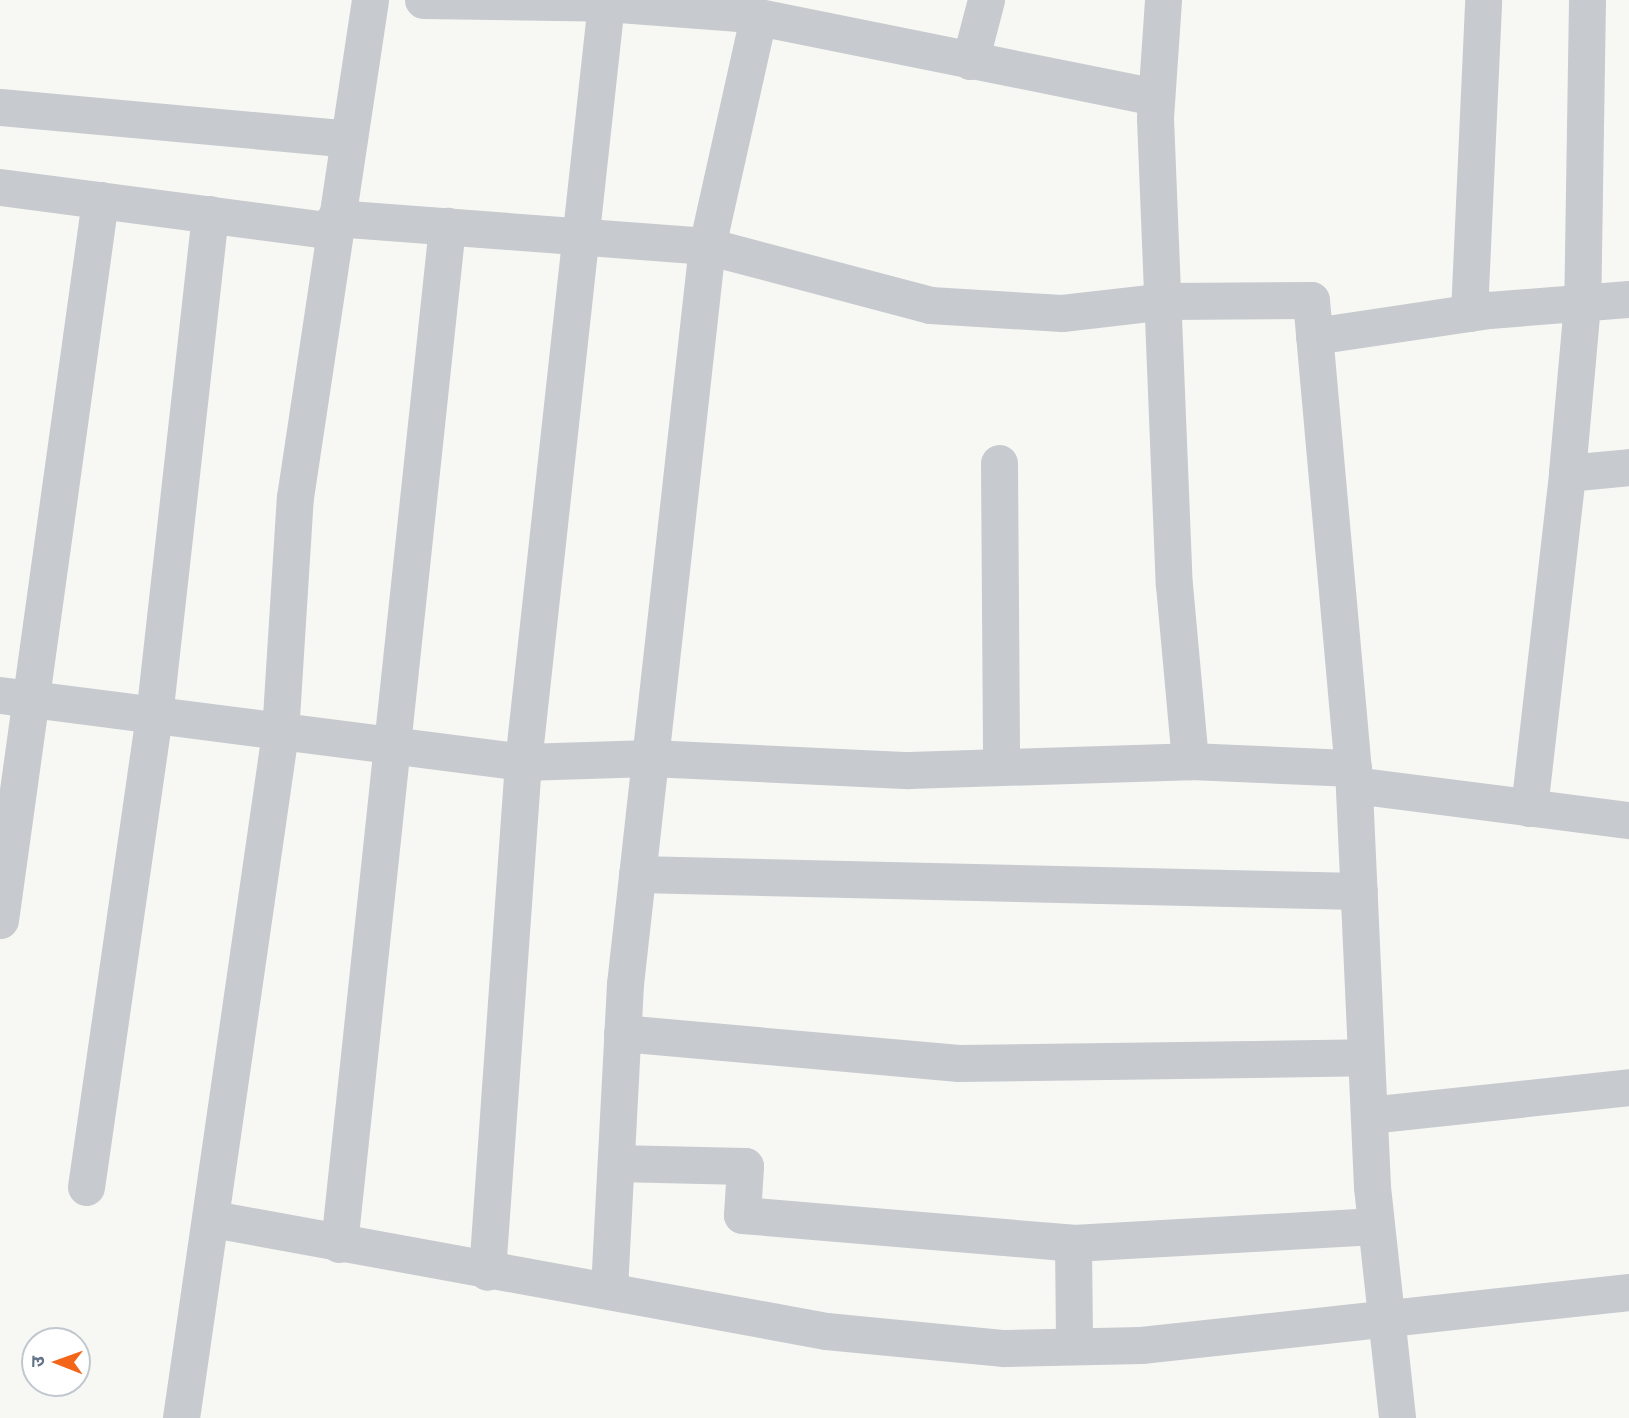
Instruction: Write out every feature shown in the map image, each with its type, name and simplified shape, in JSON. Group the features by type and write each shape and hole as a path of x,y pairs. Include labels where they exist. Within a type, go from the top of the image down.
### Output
{"street":[{"path":"181,1418 213,1219 281,733 295,497 370,0"},
{"path":"423,0 606,3 758,17 1156,97"},
{"path":"970,61 986,0"},
{"path":"1163,0 1156,97 1174,585 1190,761"},
{"path":"1469,313 1483,0"},
{"path":"1529,808 1567,474 1582,304 1587,0"},
{"path":"487,1272 523,762 606,3"},
{"path":"609,1289 622,1033 637,874 707,246 758,17"},
{"path":"0,107 349,139"},
{"path":"0,187 210,214 335,224 447,226 707,246 930,305 1062,313 1165,301 1311,300 1354,777 1376,1226 1396,1418"},
{"path":"0,920 15,697 100,200"},
{"path":"86,1187 154,716 210,214"},
{"path":"340,1244 447,226"},
{"path":"1314,335 1469,313 1629,299"},
{"path":"999,463 1001,768"},
{"path":"1567,474 1629,467"},
{"path":"15,697 523,762 650,758 909,770 1190,761 1354,777 1529,808 1629,820"},
{"path":"637,874 1359,891"},
{"path":"622,1033 959,1063 1366,1056"},
{"path":"1369,1115 1629,1087"},
{"path":"616,1163 745,1166 742,1214 1073,1243 1376,1226"},
{"path":"213,1219 487,1272 609,1289 826,1331 1004,1348 1074,1346 1386,1320 1629,1292"},
{"path":"1073,1243 1074,1346"}]}
